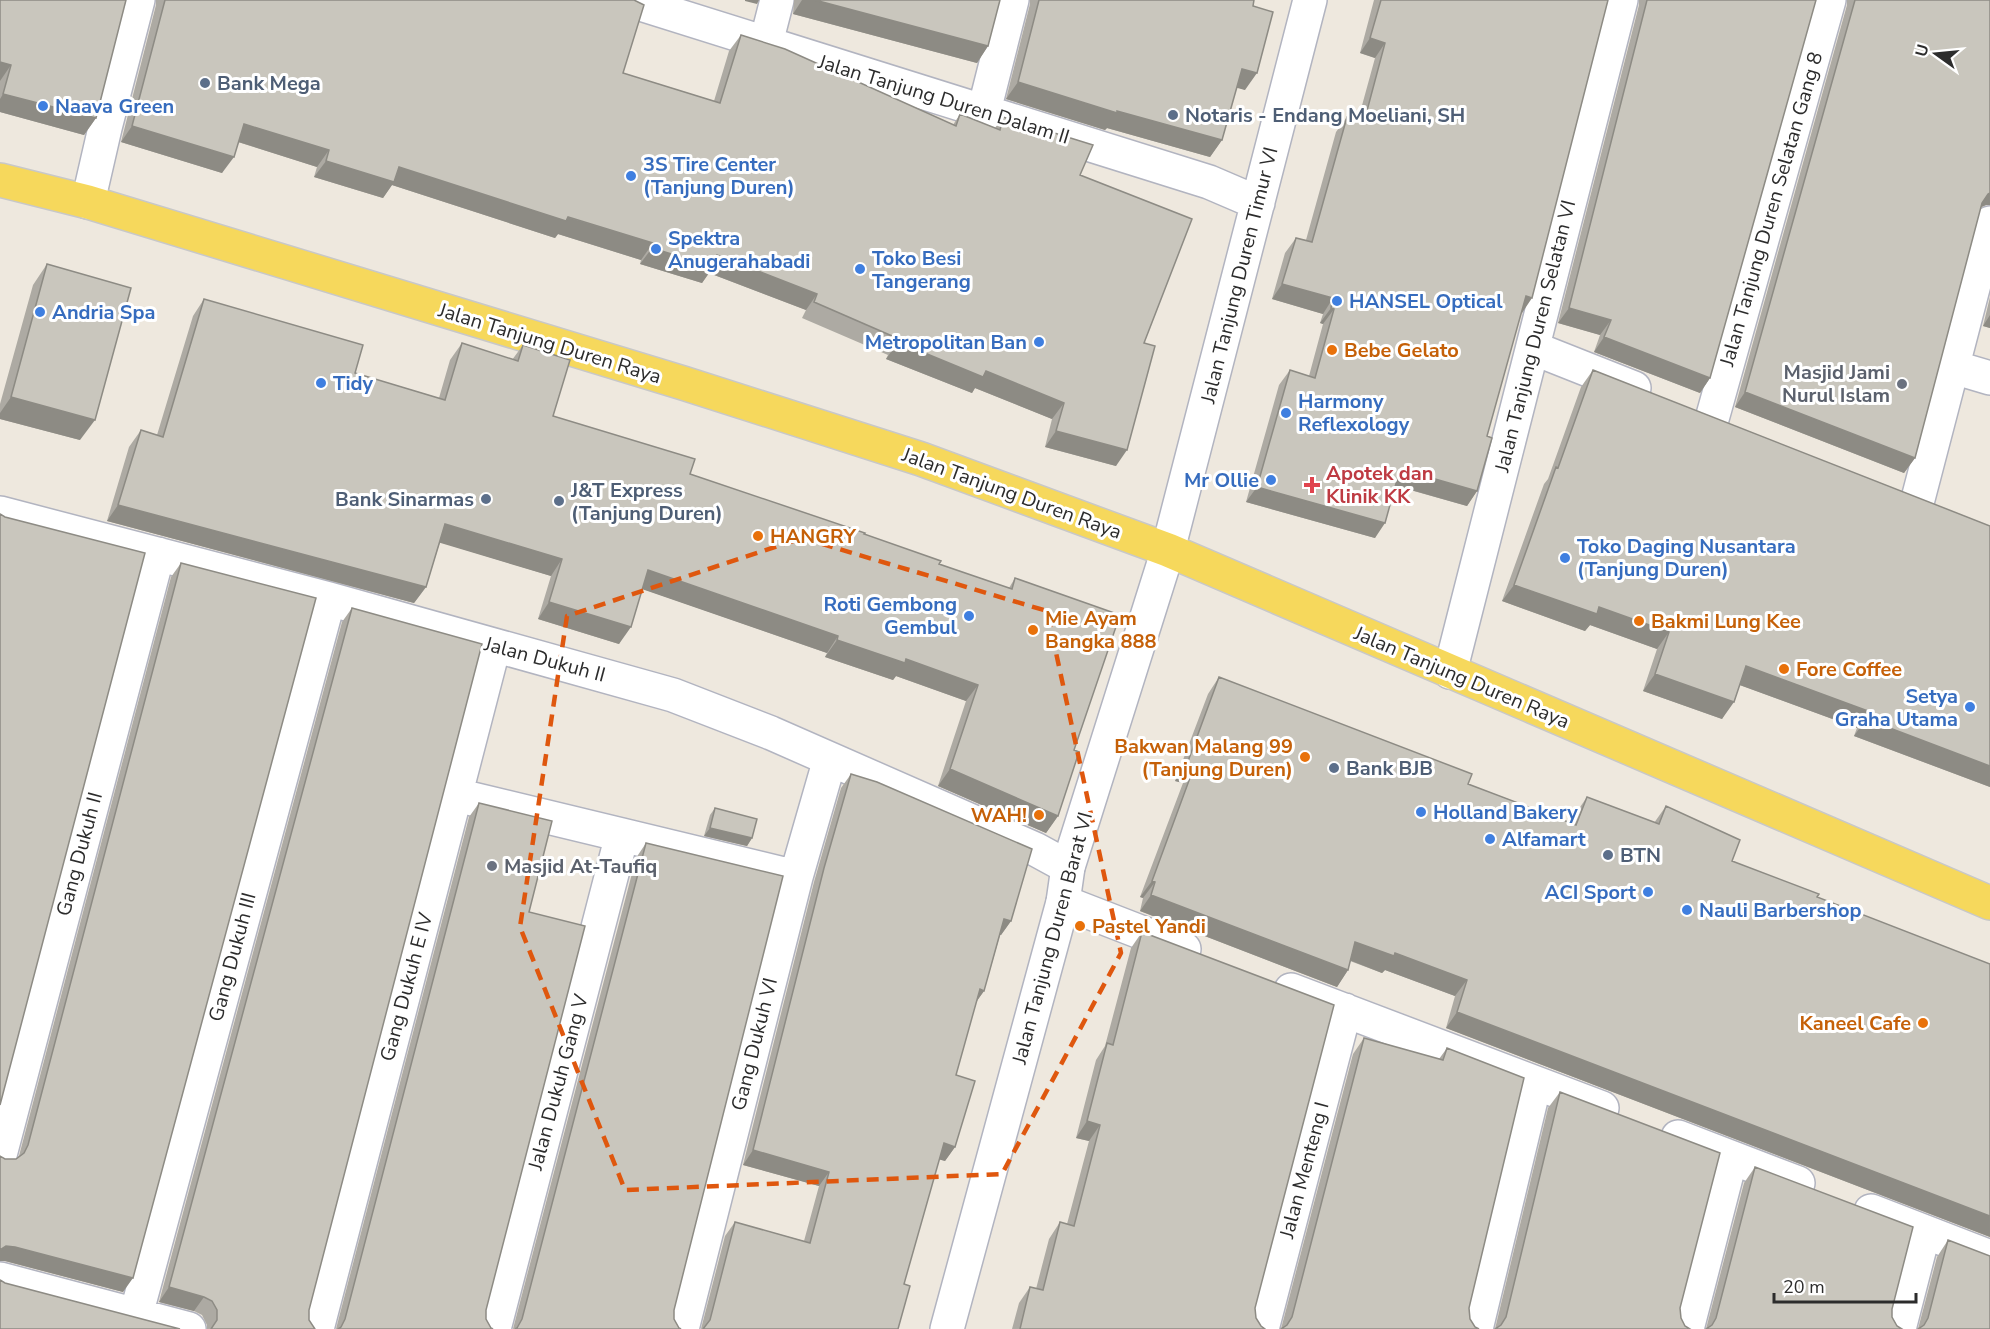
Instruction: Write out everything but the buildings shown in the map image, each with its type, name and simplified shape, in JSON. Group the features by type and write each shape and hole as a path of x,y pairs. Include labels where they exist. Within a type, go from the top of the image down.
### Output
{"main road":[{"name":"Jalan Tanjung Duren Raya","path":"0,180 88,202 682,383 921,459 1168,550 1990,903"}],"street":[{"path":"88,202 138,0"},
{"name":"Jalan Tanjung Duren Dalam II","path":"628,0 1209,182 1258,203"},
{"path":"766,43 777,0"},
{"path":"984,111 1012,0"},
{"name":"Jalan Tanjung Duren Timur VI","path":"1168,550 1310,0"},
{"name":"Jalan Tanjung Duren Selatan VI","path":"1450,672 1621,0"},
{"name":"Jalan Tanjung Duren Selatan Gang 8","path":"1712,419 1829,0"},
{"path":"1918,499 1990,223"},
{"path":"1533,348 1745,431"},
{"path":"1953,367 1990,378"},
{"path":"1886,487 1949,511"},
{"name":"Jalan Dukuh II","path":"0,513 329,599 673,695 771,733 1035,849 1068,867"},
{"name":"Jalan Tanjung Duren Barat VI","path":"947,1329 1063,902 1068,867 1168,550"},
{"name":"Gang Dukuh II","path":"0,1155 158,554"},
{"name":"Gang Dukuh III","path":"136,1315 329,599"},
{"name":"Gang Dukuh E IV","path":"317,1329 495,646"},
{"name":"Gang Dukuh VI","path":"682,1329 796,877 830,759"},
{"path":"456,795 796,877"},
{"name":"Jalan Dukuh Gang V","path":"494,1329 622,835"},
{"path":"1063,902 1213,960"},
{"path":"1268,981 1990,1257"},
{"name":"Jalan Menteng I","path":"1262,1329 1345,1010"},
{"path":"1476,1329 1535,1083"},
{"path":"1687,1329 1731,1158"},
{"path":"1899,1329 1924,1232"},
{"path":"0,1279 189,1329"}],"highlighted area":[{"path":"802,538 1047,611 1121,953 1002,1174 625,1190 520,927 567,616"}],"place":[{"name":"Bank Mega","path":"205,83"},
{"name":"Naava Green","path":"43,106"},
{"name":"Notaris - Endang Moeliani, SH","path":"1173,115"},
{"name":"3S Tire Center (Tanjung Duren)","path":"631,176"},
{"name":"Spektra Anugerahabadi","path":"656,249"},
{"name":"Toko Besi Tangerang","path":"860,269"},
{"name":"HANSEL Optical","path":"1337,301"},
{"name":"Andria Spa","path":"40,312"},
{"name":"Metropolitan Ban","path":"1039,342"},
{"name":"Bebe Gelato","path":"1332,350"},
{"name":"Tidy","path":"321,383"},
{"name":"Masjid Jami Nurul Islam","path":"1902,384"},
{"name":"Harmony Reflexology","path":"1286,413"},
{"name":"Mr Ollie","path":"1271,480"},
{"name":"Apotek dan Klinik KK","path":"1312,485"},
{"name":"Bank Sinarmas","path":"486,499"},
{"name":"J&T Express (Tanjung Duren)","path":"559,501"},
{"name":"HANGRY","path":"758,536"},
{"name":"Toko Daging Nusantara (Tanjung Duren)","path":"1565,558"},
{"name":"Roti Gembong Gembul","path":"969,616"},
{"name":"Bakmi Lung Kee","path":"1639,621"},
{"name":"Mie Ayam Bangka 888","path":"1033,630"},
{"name":"Fore Coffee","path":"1784,669"},
{"name":"Setya Graha Utama","path":"1970,707"},
{"name":"Bakwan Malang 99 (Tanjung Duren)","path":"1305,757"},
{"name":"Bank BJB","path":"1334,768"},
{"name":"Holland Bakery","path":"1421,812"},
{"name":"WAH!","path":"1039,815"},
{"name":"Alfamart","path":"1490,839"},
{"name":"BTN","path":"1608,855"},
{"name":"Masjid At-Taufiq","path":"492,866"},
{"name":"ACI Sport","path":"1648,892"},
{"name":"Nauli Barbershop","path":"1687,910"},
{"name":"Pastel Yandi","path":"1080,926"},
{"name":"Kaneel Cafe","path":"1923,1023"}]}
